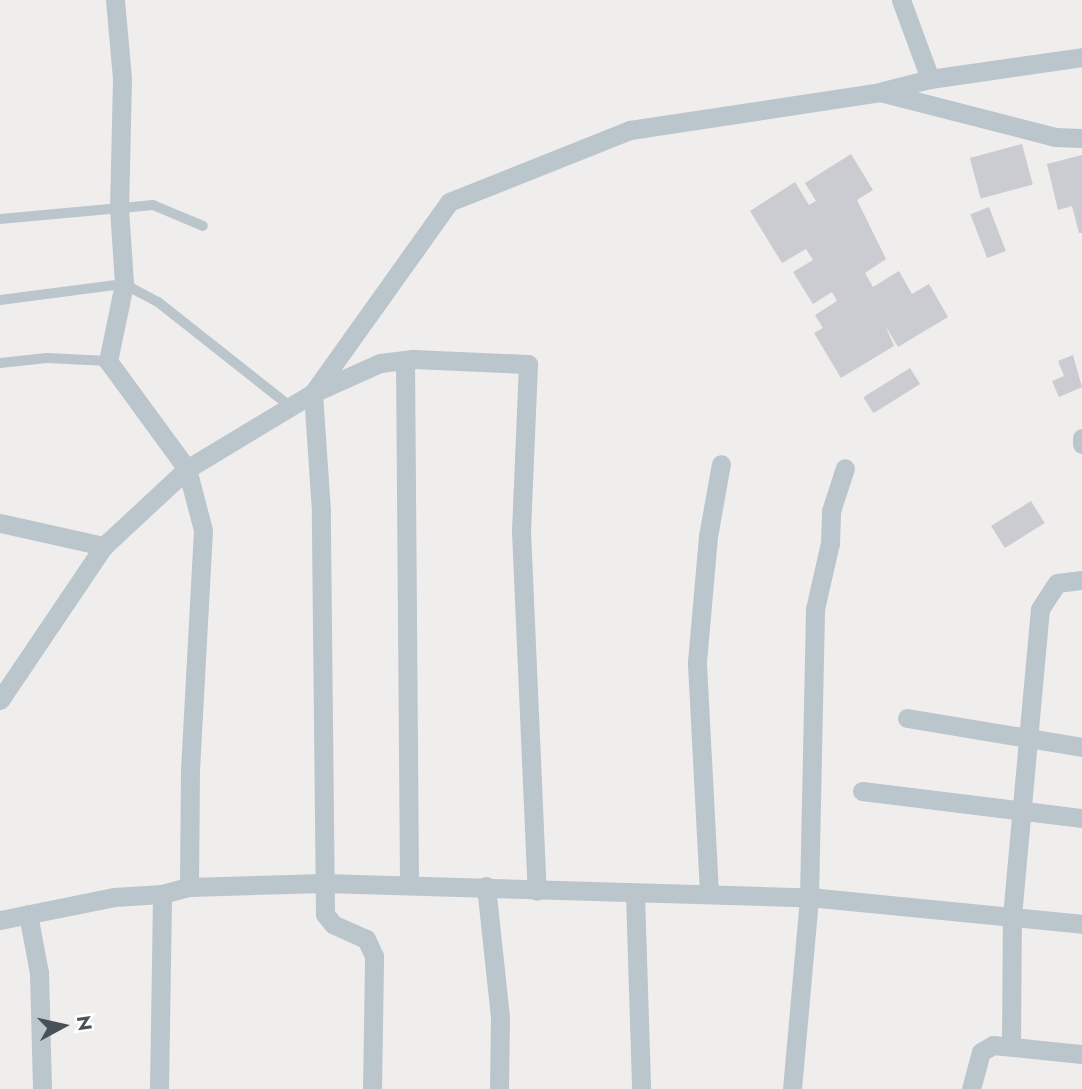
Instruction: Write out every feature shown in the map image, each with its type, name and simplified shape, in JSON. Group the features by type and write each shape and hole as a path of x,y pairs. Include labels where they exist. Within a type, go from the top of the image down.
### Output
{"street":[{"path":"116,0 122,79 119,208 124,284 108,360 187,469 204,549 190,771 189,887"},
{"path":"901,0 930,79"},
{"path":"372,1089 374,956 366,939 332,924 326,914 321,511 313,393 449,202 631,130 880,92 930,79 1082,57"},
{"path":"880,92 1055,137 1082,138"},
{"path":"405,360 409,885"},
{"path":"0,700 104,546 187,469 313,393 380,363 405,360 528,364 521,531 537,891"},
{"path":"1082,438 1082,444"},
{"path":"709,893 697,662 708,536 721,464"},
{"path":"792,1089 809,897 815,609 830,543 831,511 845,468"},
{"path":"0,523 104,546"},
{"path":"1011,1046 1012,916 1024,811 1040,608 1057,583 1082,580"},
{"path":"907,718 1082,747"},
{"path":"862,791 1082,818"},
{"path":"0,920 114,897 163,894 189,887 324,883 809,897 1082,924"},
{"path":"486,886 500,1017 499,1089"},
{"path":"159,1089 163,894"},
{"path":"635,894 641,1089"},
{"path":"28,914 40,986 42,1089"},
{"path":"971,1089 981,1052 993,1045 1082,1054"}],"lane":[{"path":"0,219 153,205 203,226"},
{"path":"0,300 124,284 158,302 290,407"},
{"path":"0,363 47,358 108,360"}],"building":[{"path":"1022,144 1033,185 981,199 970,158"},
{"path":"851,154 873,190 857,200 886,259 865,273 873,287 899,271 912,294 929,284 948,317 898,347 885,325 894,346 841,378 814,333 823,328 815,315 837,301 832,292 813,304 793,272 813,260 806,249 782,263 750,211 795,182 809,205 816,201 805,183"},
{"path":"1082,155 1082,233 1079,233 1072,206 1058,210 1047,164"},
{"path":"989,207 1006,251 987,258 970,214"},
{"path":"1073,355 1082,387 1059,397 1052,381 1064,376 1058,361"},
{"path":"910,368 920,384 873,413 863,397"},
{"path":"1031,501 1045,523 1005,548 991,526"}]}
